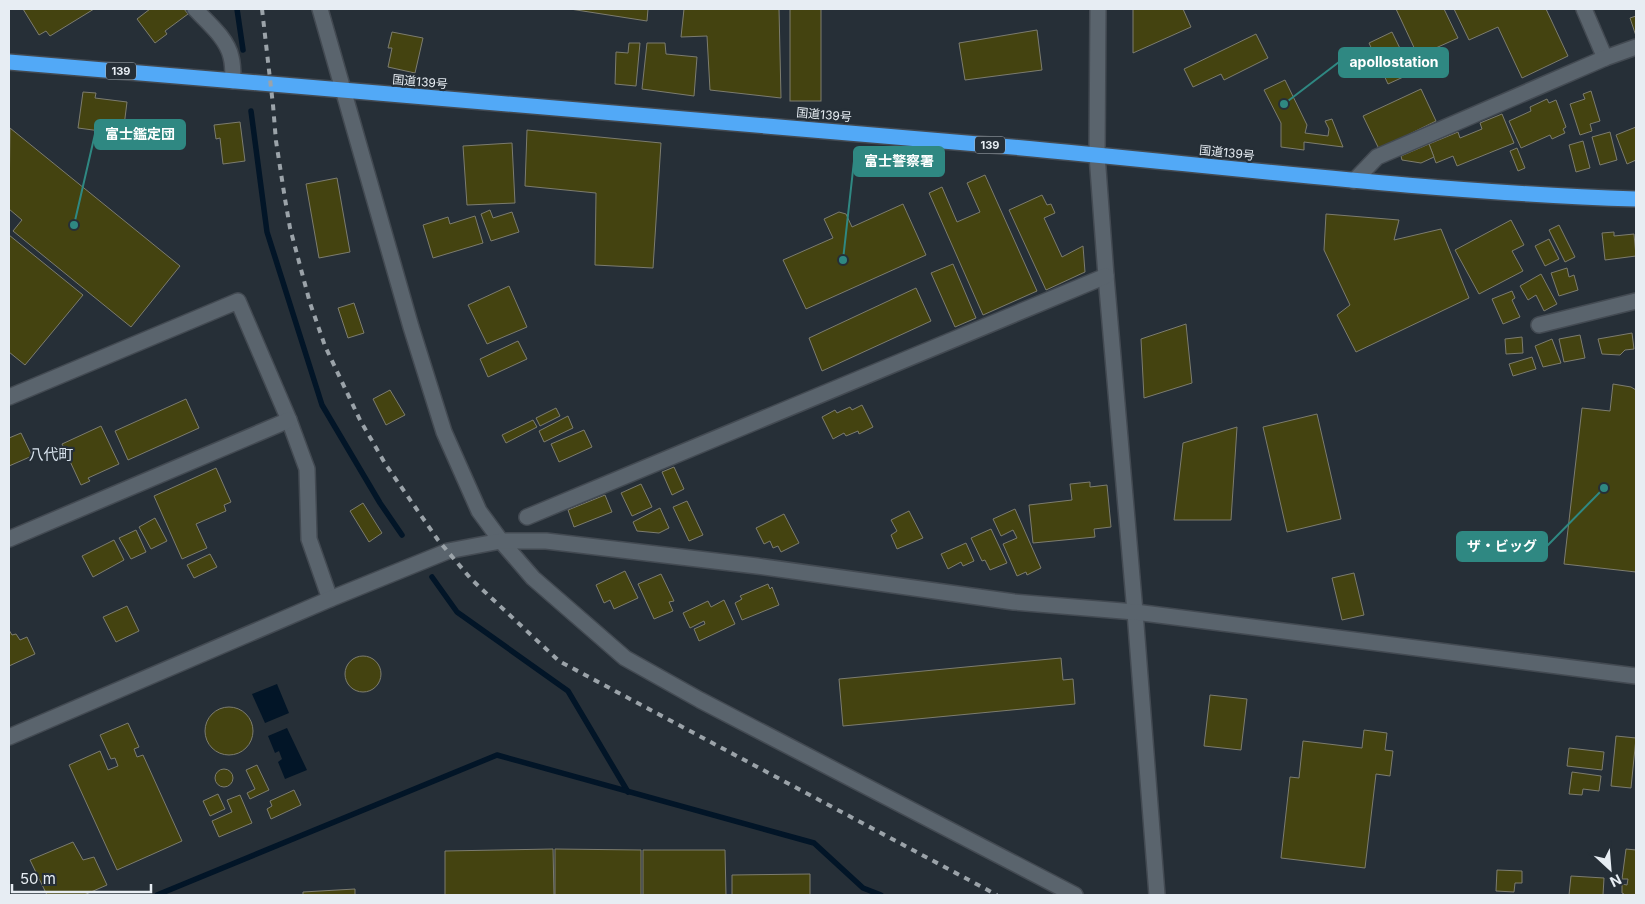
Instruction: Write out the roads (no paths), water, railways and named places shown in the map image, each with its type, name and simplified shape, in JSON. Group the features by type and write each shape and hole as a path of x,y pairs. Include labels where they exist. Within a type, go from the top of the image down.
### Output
{"highway":[{"name":"国道139号","path":"9,62 343,91 714,120 1354,181 1567,196 1636,198"}],"street":[{"path":"195,9 228,48 231,56 234,81"},
{"path":"320,9 411,327 444,432 479,511 501,541 533,578 625,658 700,700 1075,895"},
{"path":"1098,9 1097,155 1157,895"},
{"path":"1584,9 1605,58"},
{"path":"1354,181 1377,157 1605,58 1636,47"},
{"path":"527,517 1106,276"},
{"path":"9,397 238,301 289,420 307,469 309,539 330,599"},
{"path":"1539,325 1636,301"},
{"path":"9,539 289,420"},
{"path":"9,737 330,599 448,551 501,541 546,541 757,566 1014,602 1135,612 1636,676"}],"water":[{"path":"277,684 289,713 265,723 252,694"},
{"path":"287,728 307,770 285,779 278,762 282,759 279,751 275,753 268,736"}],"waterway":[{"path":"237,9 243,50"},
{"path":"251,111 267,232 322,405 380,503 402,535"},
{"path":"432,577 457,612 568,691 628,792"},
{"path":"157,895 497,755 814,843 863,888 881,895"}],"railway":[{"path":"262,9 276,141 285,199 290,228 310,303 325,346 360,420 386,465 438,540 471,579 559,661 997,895"}],"place":[{"name":"apollostation","path":"1284,104"},
{"name":"富士鑑定団","path":"74,225"},
{"name":"富士警察署","path":"843,260"},
{"name":"ザ・ビッグ","path":"1604,488"}],"district":[{"name":"八代町","path":"51,455"}]}
